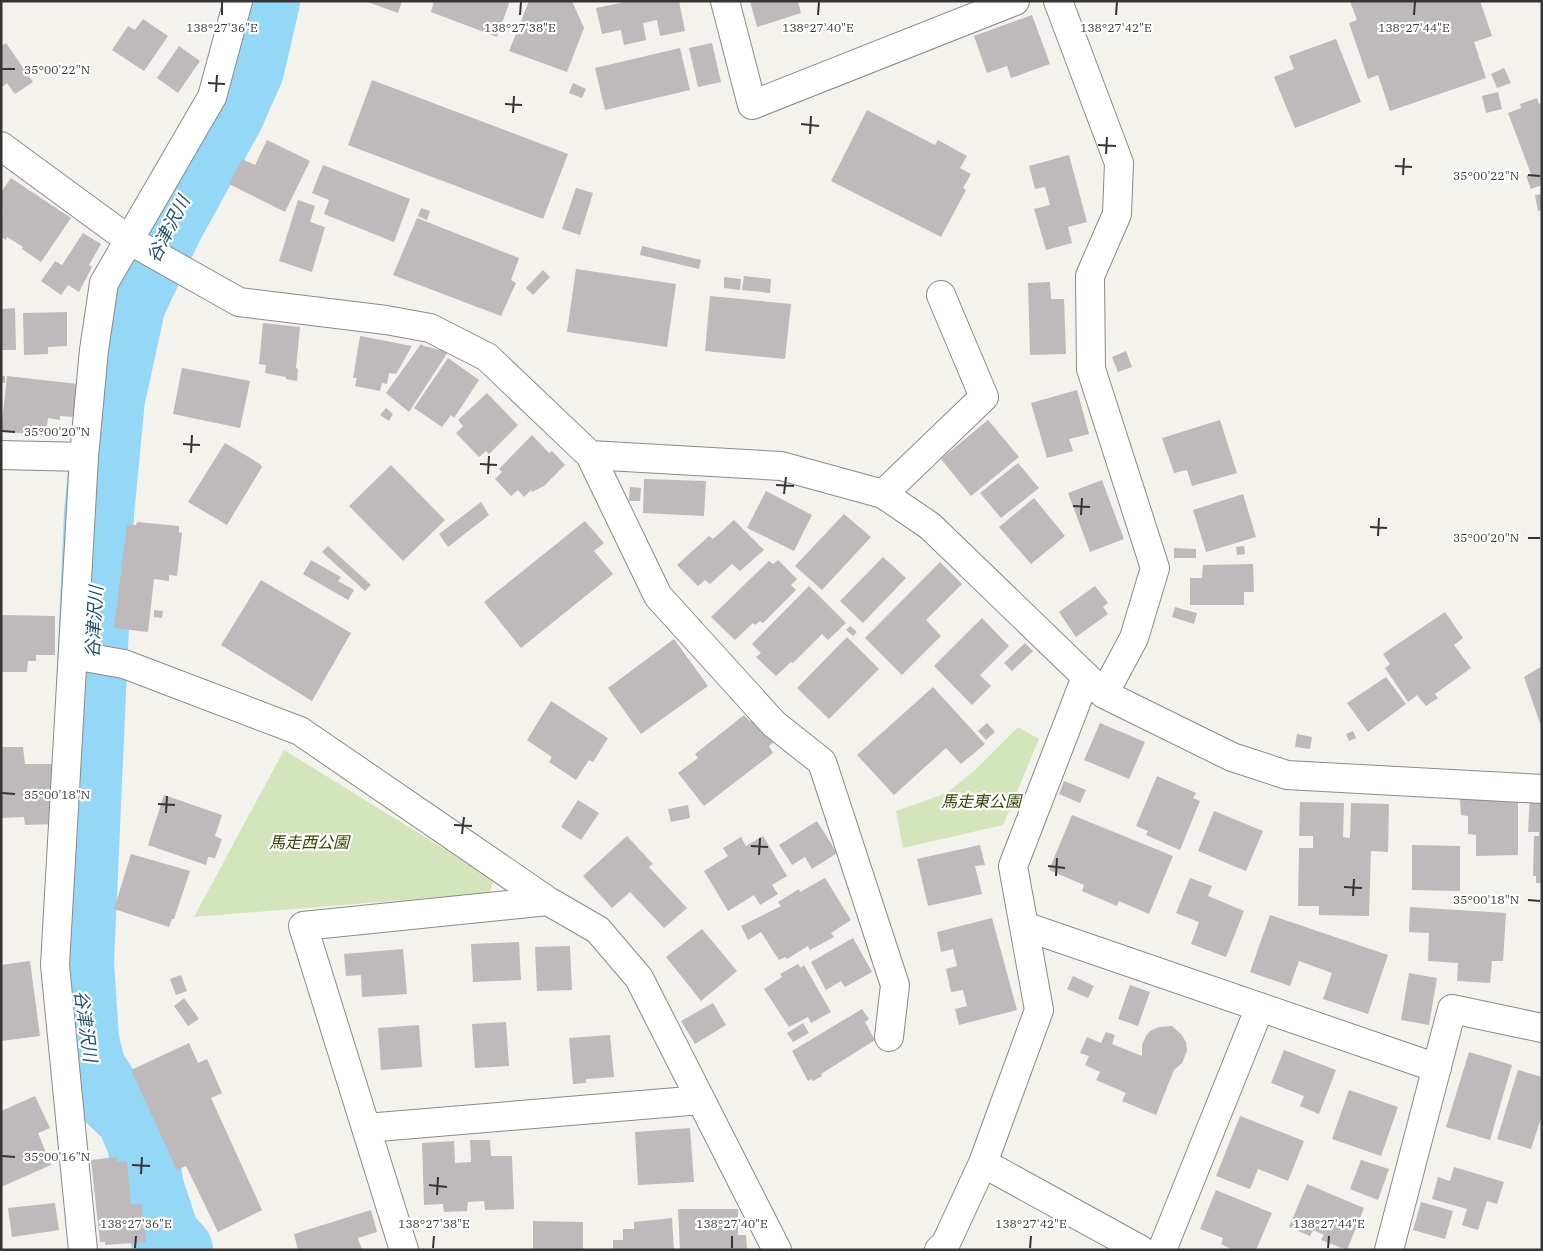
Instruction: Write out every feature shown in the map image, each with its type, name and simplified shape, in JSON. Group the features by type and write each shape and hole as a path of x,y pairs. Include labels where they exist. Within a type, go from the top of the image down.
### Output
{"street":[{"path":"83,1250 55,965 84,456 94,350 104,283 212,97 238,1"},
{"path":"725,1 752,105 1015,1"},
{"path":"939,1250 946,1243 983,1162 1039,1010 1013,866 1095,685 1134,638 1155,568 1091,369 1090,276 1117,214 1119,163 1058,1"},
{"path":"1,146 128,240 239,302 386,320 430,328 487,357 590,455 658,596 774,724 822,762 895,985 888,1037"},
{"path":"882,494 984,397 941,295"},
{"path":"1,455 84,456"},
{"path":"590,455 782,466 882,494 930,526 1095,685 1232,757 1287,776 1542,789"},
{"path":"73,655 124,664 300,731 548,900 598,930 639,978 777,1250"},
{"path":"404,1250 303,926 548,900"},
{"path":"1024,926 1437,1068"},
{"path":"1162,1250 1260,1007"},
{"path":"1389,1250 1452,1009 1542,1028"},
{"path":"366,1128 701,1100"},
{"path":"983,1162 1141,1250"}],"green space":[{"name":"馬走東公園","path":"1018,727 1039,739 1003,825 903,848 896,811 947,793 974,771"},
{"name":"馬走西公園","path":"284,750 493,879 490,893 194,917"}],"building":[{"path":"365,1 402,1 398,13"},
{"path":"434,1 510,1 497,37 431,12"},
{"path":"529,1 572,1 584,28 567,72 509,51"},
{"path":"630,1 679,1 685,31 660,36 657,20 643,23 646,40 624,45 621,30 602,34 596,8"},
{"path":"750,1 798,1 801,13 757,27"},
{"path":"1350,1 1480,1 1492,36 1474,42 1486,78 1390,111 1378,75 1368,79 1349,23 1357,20"},
{"path":"1032,15 1050,64 1011,78 1007,66 987,73 974,36"},
{"path":"143,19 168,36 144,71 112,50 128,26 135,30"},
{"path":"1336,39 1361,102 1295,128 1274,77 1294,69 1289,56"},
{"path":"6,43 33,82 15,94 7,83 1,88 1,46"},
{"path":"712,43 721,82 698,87 689,48"},
{"path":"179,46 200,61 178,93 157,78"},
{"path":"680,48 690,90 605,110 595,68"},
{"path":"1504,68 1511,83 1497,88 1491,74"},
{"path":"372,80 568,154 543,219 348,145"},
{"path":"573,83 586,89 582,98 569,93"},
{"path":"1498,92 1502,109 1486,113 1482,96"},
{"path":"1537,98 1539,104 1542,102 1542,185 1531,189 1526,176 1531,174 1508,113 1521,108 1520,104"},
{"path":"867,110 935,145 938,140 967,156 960,168 971,174 963,188 966,190 941,237 831,181"},
{"path":"267,140 310,161 285,212 229,184 242,159 255,165"},
{"path":"1069,155 1087,222 1068,227 1072,243 1046,250 1034,209 1050,205 1045,187 1035,189 1029,166"},
{"path":"323,165 410,199 394,242 324,214 329,200 312,193"},
{"path":"11,178 71,218 41,262 7,237 6,240 1,237 1,213 3,210 1,208 1,192"},
{"path":"576,188 593,193 580,235 562,229"},
{"path":"1542,194 1542,210 1538,211 1535,195"},
{"path":"298,200 315,206 310,222 325,227 312,272 279,261"},
{"path":"421,208 430,211 427,220 418,216"},
{"path":"417,218 519,258 511,280 516,283 501,316 393,275"},
{"path":"83,233 101,244 89,265 92,267 79,292 68,285 61,295 41,281 55,261 62,265"},
{"path":"642,246 701,260 699,269 640,255"},
{"path":"576,269 676,284 667,347 567,332"},
{"path":"543,270 550,277 533,295 526,288"},
{"path":"744,276 771,279 770,293 742,290"},
{"path":"724,277 741,279 740,290 724,288"},
{"path":"1050,282 1051,299 1064,299 1066,354 1030,355 1028,283"},
{"path":"710,296 791,304 785,359 705,351"},
{"path":"15,308 16,350 1,350 1,309"},
{"path":"67,312 67,346 48,347 48,354 24,355 23,313"},
{"path":"263,323 300,327 296,368 298,369 297,381 265,373 266,365 259,364"},
{"path":"360,336 412,346 396,374 389,373 387,384 382,383 380,391 355,386 357,378 353,378"},
{"path":"421,344 448,352 409,412 386,393"},
{"path":"1126,351 1132,367 1118,372 1112,357"},
{"path":"448,358 479,380 454,418 451,415 442,427 414,408"},
{"path":"182,368 250,381 240,428 173,414"},
{"path":"1,376 5,376 5,383 1,383"},
{"path":"7,376 78,384 75,417 60,416 60,420 48,418 46,436 1,431"},
{"path":"1077,390 1089,434 1069,439 1073,451 1047,458 1031,403"},
{"path":"487,393 518,425 489,454 486,451 479,457 456,433 463,426 458,420"},
{"path":"386,408 393,414 389,421 380,415"},
{"path":"988,420 1019,457 971,496 941,459"},
{"path":"1220,420 1237,473 1192,486 1187,470 1174,473 1162,438"},
{"path":"532,435 549,453 552,451 565,465 544,486 532,492 531,490 524,497 518,490 511,496 495,479 502,472 499,469"},
{"path":"225,443 262,467 227,525 188,502"},
{"path":"1018,463 1039,488 1001,518 980,493"},
{"path":"391,465 445,520 403,561 349,506"},
{"path":"644,479 706,481 704,516 643,513"},
{"path":"1102,480 1124,539 1090,552 1068,493"},
{"path":"630,487 641,488 640,501 629,501"},
{"path":"766,491 812,515 794,551 747,528"},
{"path":"1243,494 1256,537 1206,552 1193,510"},
{"path":"1034,498 1065,536 1031,564 999,527"},
{"path":"481,502 489,515 448,547 439,534"},
{"path":"844,514 871,537 822,590 795,566"},
{"path":"734,520 764,550 740,571 732,564 710,584 705,580 698,586 677,565 709,536 713,539"},
{"path":"585,521 604,543 594,551 613,574 521,648 484,602"},
{"path":"137,522 179,526 179,532 182,533 177,576 169,575 169,581 154,579 148,632 114,628 127,525 136,525"},
{"path":"328,546 371,585 365,591 322,552"},
{"path":"1244,546 1245,554 1237,555 1236,547"},
{"path":"1174,548 1196,549 1196,558 1174,558"},
{"path":"883,557 906,578 863,623 840,601"},
{"path":"311,560 341,577 338,581 354,590 348,600 303,574"},
{"path":"778,560 797,579 791,585 796,590 763,623 760,621 755,625 753,623 735,640 711,617 769,561 773,564"},
{"path":"940,562 962,584 926,620 941,636 902,675 865,638"},
{"path":"1253,564 1254,592 1244,592 1244,605 1190,605 1190,578 1202,578 1203,565"},
{"path":"261,580 351,633 312,701 221,645"},
{"path":"809,586 846,623 828,640 822,634 793,663 791,662 776,676 756,657 761,653 752,644"},
{"path":"1095,586 1108,603 1103,607 1108,614 1076,637 1059,612"},
{"path":"1175,607 1197,613 1194,624 1172,617"},
{"path":"154,610 163,611 162,618 154,617"},
{"path":"1445,612 1463,638 1454,645 1471,668 1435,694 1438,698 1426,706 1417,695 1408,702 1385,668 1390,664 1383,654"},
{"path":"1,615 55,616 55,655 36,655 36,661 28,661 27,672 1,672"},
{"path":"982,618 1009,646 980,675 991,686 972,705 934,666"},
{"path":"850,626 857,632 853,636 846,630"},
{"path":"847,637 879,669 829,719 797,688"},
{"path":"674,639 708,686 641,734 608,688"},
{"path":"1025,643 1033,651 1012,671 1004,663"},
{"path":"1542,666 1542,726 1541,726 1524,677"},
{"path":"1386,677 1406,704 1368,732 1347,703"},
{"path":"933,687 985,744 961,764 946,748 894,795 857,755"},
{"path":"551,701 608,738 593,762 589,760 576,780 549,762 552,757 527,740"},
{"path":"744,715 750,721 755,718 774,742 769,746 773,753 704,806 678,773 698,758 695,754"},
{"path":"987,723 995,732 986,740 978,731"},
{"path":"1100,723 1145,742 1129,779 1084,760"},
{"path":"1353,731 1356,738 1349,741 1346,734"},
{"path":"1297,734 1312,737 1310,749 1295,747"},
{"path":"1,747 23,747 25,764 53,764 53,786 51,786 50,798 54,798 54,824 25,825 24,817 1,818"},
{"path":"1157,776 1196,793 1193,798 1200,801 1180,850 1146,835 1148,831 1136,826"},
{"path":"1064,781 1086,790 1080,803 1059,794"},
{"path":"164,795 222,815 215,836 222,839 215,858 208,857 206,865 148,845"},
{"path":"1530,796 1542,797 1542,883 1536,883 1536,876 1533,876 1534,836 1539,836 1539,832 1528,832"},
{"path":"1460,799 1518,799 1518,855 1476,856 1476,835 1468,834 1468,816 1461,815"},
{"path":"578,800 599,813 581,840 561,827"},
{"path":"1300,802 1344,803 1343,837 1350,838 1351,803 1389,804 1388,852 1371,851 1369,916 1319,915 1319,906 1298,906 1299,848 1313,848 1313,836 1299,836"},
{"path":"688,805 690,818 671,822 668,809"},
{"path":"1214,811 1263,831 1246,871 1198,851"},
{"path":"1072,815 1173,856 1149,914 1119,901 1117,906 1082,891 1084,885 1049,870"},
{"path":"817,821 837,853 812,869 805,857 792,865 779,845"},
{"path":"627,836 653,864 649,867 687,908 664,928 630,892 612,908 583,876"},
{"path":"763,836 787,876 772,885 778,894 760,905 754,895 728,911 704,871 728,856 723,848 741,837 746,846"},
{"path":"980,845 985,865 975,866 982,894 928,906 917,859"},
{"path":"1412,845 1460,846 1460,891 1412,890"},
{"path":"131,854 190,871 174,919 172,919 169,927 114,909"},
{"path":"825,878 851,920 831,933 834,937 810,950 808,946 787,959 785,957 779,960 761,932 748,940 741,926 781,906 778,902 799,889 800,892"},
{"path":"1190,878 1212,886 1208,896 1244,911 1226,957 1191,944 1199,922 1176,913"},
{"path":"1410,907 1506,913 1503,961 1492,961 1490,983 1457,981 1458,963 1428,961 1429,933 1409,932"},
{"path":"1270,915 1388,955 1368,1014 1323,999 1332,973 1299,961 1290,986 1250,972"},
{"path":"992,918 1017,1010 959,1025 955,1009 967,1006 963,990 951,992 946,969 957,966 953,949 941,952 937,932"},
{"path":"702,929 737,971 701,1001 666,957"},
{"path":"853,938 872,972 845,987 841,981 826,990 811,962"},
{"path":"519,942 521,980 473,982 471,944"},
{"path":"570,946 572,990 537,991 535,947"},
{"path":"403,949 407,994 362,997 361,975 346,976 344,954"},
{"path":"30,961 40,1036 1,1041 1,965"},
{"path":"798,964 801,968 804,965 831,1012 811,1023 808,1017 789,1027 764,989 782,977 780,974"},
{"path":"1409,973 1437,978 1429,1025 1401,1020"},
{"path":"181,975 187,991 176,995 170,979"},
{"path":"1073,976 1094,986 1088,998 1067,989"},
{"path":"1130,985 1150,992 1138,1026 1118,1019"},
{"path":"184,998 199,1019 188,1026 174,1006"},
{"path":"713,1003 726,1025 695,1044 681,1021"},
{"path":"862,1009 869,1019 865,1022 875,1040 821,1074 822,1076 813,1081 812,1079 808,1081 792,1051"},
{"path":"506,1022 509,1066 475,1068 472,1024"},
{"path":"803,1023 809,1033 793,1042 787,1033"},
{"path":"419,1025 422,1067 381,1070 378,1028"},
{"path":"1172,1026 1181,1034 1186,1042 1187,1051 1182,1063 1174,1070 1156,1115 1122,1101 1126,1093 1096,1080 1100,1072 1085,1065 1089,1056 1080,1053 1087,1037 1101,1043 1106,1032 1115,1035 1112,1044 1142,1056 1142,1045 1150,1031 1159,1027"},
{"path":"610,1035 614,1077 586,1079 586,1083 573,1084 569,1038"},
{"path":"189,1043 198,1063 207,1059 222,1093 211,1098 262,1210 218,1232 186,1166 177,1170 131,1070"},
{"path":"1284,1050 1336,1070 1319,1114 1300,1106 1304,1096 1271,1083"},
{"path":"1469,1052 1512,1065 1490,1140 1446,1127"},
{"path":"1518,1070 1542,1077 1542,1115 1531,1149 1497,1139"},
{"path":"1349,1090 1398,1107 1381,1156 1332,1139"},
{"path":"35,1096 50,1128 38,1133 51,1165 1,1187 1,1111"},
{"path":"1240,1116 1304,1141 1288,1181 1258,1169 1250,1189 1216,1176"},
{"path":"690,1128 694,1182 638,1185 635,1132"},
{"path":"470,1140 490,1140 491,1156 512,1156 514,1209 485,1210 484,1201 468,1202 467,1211 444,1212 443,1204 424,1205 422,1143 454,1141 455,1163 471,1162"},
{"path":"116,1157 118,1162 127,1161 131,1204 142,1204 146,1242 105,1245 105,1242 100,1242 91,1160"},
{"path":"1361,1160 1389,1169 1378,1200 1350,1189"},
{"path":"1454,1167 1504,1182 1497,1204 1487,1201 1478,1230 1462,1225 1467,1209 1432,1199 1438,1177 1450,1181"},
{"path":"1307,1184 1364,1208 1347,1250 1321,1240 1324,1235 1313,1230 1310,1236 1289,1227"},
{"path":"1216,1190 1272,1213 1256,1250 1233,1250 1221,1244 1223,1238 1200,1229"},
{"path":"1421,1202 1453,1211 1445,1239 1413,1230"},
{"path":"55,1203 59,1230 12,1237 8,1208"},
{"path":"678,1209 738,1209 738,1235 746,1235 747,1250 680,1250"},
{"path":"371,1210 377,1232 358,1238 362,1250 298,1250 294,1234"},
{"path":"672,1218 674,1250 613,1250 613,1240 623,1240 623,1229 634,1229 634,1222"},
{"path":"533,1221 583,1222 583,1250 533,1250"}],"waterway":[{"name":"谷津沢川","path":"178,1250 165,1236 149,1188 142,1143 131,1117 108,1095 91,1069 84,1040 79,962 99,514 110,399 131,303 168,226 229,115 249,70 265,1"}]}
